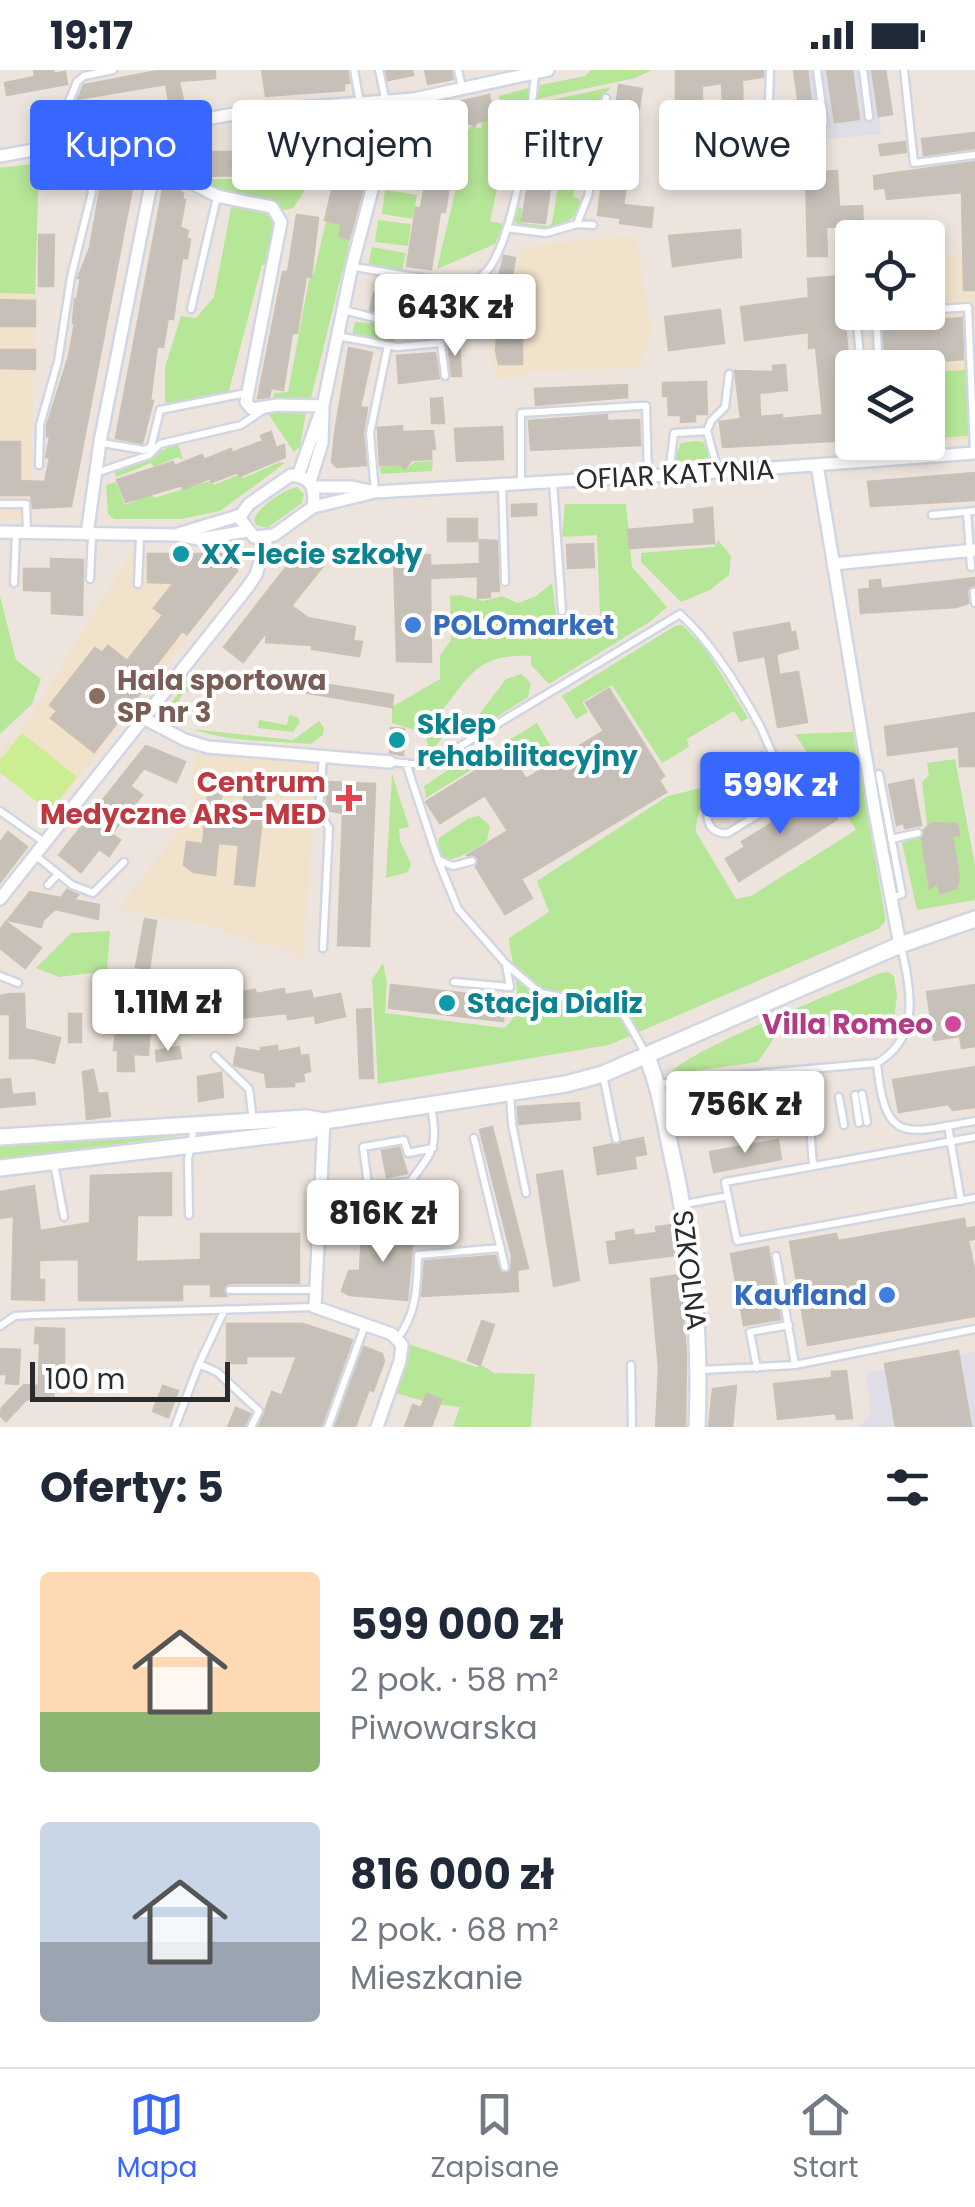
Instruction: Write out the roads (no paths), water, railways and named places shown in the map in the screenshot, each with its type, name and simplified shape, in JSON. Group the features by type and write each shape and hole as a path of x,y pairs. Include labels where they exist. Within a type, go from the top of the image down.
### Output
{"main road":[{"path":"0,1137 306,1118 324,1122 603,1074 900,945 975,919"},
{"name":"SZKOLNA","path":"647,1057 657,1086 682,1205 698,1315 697,1427"},
{"path":"0,1168 311,1130 324,1122"}],"street":[{"path":"401,100 542,72"},
{"path":"0,156 30,152"},
{"path":"90,534 100,442 151,190"},
{"path":"206,190 272,207 281,222 246,402 252,408 323,406"},
{"path":"0,900 256,575 266,538 313,507 307,482 322,443 323,406 336,336 372,190"},
{"name":"OFIAR KATYNIA","path":"945,455 975,452"},
{"name":"OFIAR KATYNIA","path":"313,507 376,492 881,460"},
{"path":"817,465 900,945"},
{"path":"177,535 241,515 249,504 291,475 307,482"},
{"name":"OFIAR KATYNIA","path":"307,482 376,492"},
{"path":"241,515 247,531 266,538"},
{"path":"0,532 199,538 247,531"},
{"path":"833,564 972,550"},
{"path":"142,718 208,747 390,762"},
{"path":"324,1122 315,1308 392,1334 402,1345 378,1427"}],"lane":[{"path":"69,100 76,82 84,76 113,70"},
{"path":"354,70 359,100"},
{"path":"379,70 385,100"},
{"path":"458,70 462,88"},
{"path":"769,100 770,70"},
{"path":"817,70 821,100"},
{"path":"863,70 869,117"},
{"path":"904,70 914,162 975,155"},
{"path":"352,266 458,284 472,282 490,266 507,228 542,72"},
{"path":"577,224 588,196 606,98"},
{"path":"39,464 40,425 58,362 71,277 91,190"},
{"path":"191,309 217,196"},
{"path":"507,228 546,234 577,224 593,225"},
{"path":"945,309 971,307 975,452"},
{"path":"342,310 386,321"},
{"path":"336,336 388,345 441,344 445,376"},
{"path":"376,492 370,432 388,345"},
{"path":"718,472 707,431 710,420 724,408 729,374"},
{"path":"100,442 144,450 151,447 160,410 246,392"},
{"path":"95,474 149,455 160,444 241,425 268,406"},
{"path":"521,482 522,413 646,406 648,476"},
{"path":"669,475 674,433 707,431"},
{"path":"553,480 562,612"},
{"path":"502,483 505,582"},
{"path":"0,504 26,504 14,583"},
{"path":"932,515 971,512 972,567"},
{"path":"90,534 90,579"},
{"path":"138,584 140,536"},
{"path":"974,592 975,602"},
{"path":"390,762 424,765 444,756 680,614 693,625 734,685 777,762"},
{"path":"323,755 319,812 329,828 323,948"},
{"path":"789,758 799,762 806,778 801,788 728,833 718,833 710,826 707,815 712,804 777,762 789,758"},
{"path":"406,764 458,909 506,964 540,993 620,1008 647,1057"},
{"path":"879,774 902,894 890,898"},
{"path":"0,811 45,842"},
{"path":"891,840 918,833"},
{"path":"35,855 83,892 93,892 124,862"},
{"path":"438,860 454,866 472,861"},
{"path":"48,885 58,874"},
{"path":"657,1086 878,1062 894,1049 908,1026 911,1004 900,945"},
{"path":"454,982 510,988 506,964"},
{"path":"0,976 18,984"},
{"path":"215,1056 249,1090 253,1122"},
{"path":"878,1062 885,1110 898,1127 916,1131 975,1121"},
{"path":"806,1071 813,1166"},
{"path":"603,1074 616,1140"},
{"path":"510,1092 512,1124 526,1193"},
{"path":"859,1094 863,1122"},
{"path":"839,1097 844,1126"},
{"path":"322,1189 410,1182 434,1148 431,1106"},
{"path":"188,1215 188,1160 195,1124"},
{"path":"948,1126 961,1201"},
{"path":"975,1137 725,1182 737,1240 975,1198"},
{"path":"474,1138 505,1267"},
{"path":"368,1185 363,1147 404,1140 408,1153 434,1148"},
{"path":"54,1162 64,1218"},
{"path":"682,1205 728,1196"},
{"path":"397,1340 409,1324 413,1310 418,1256 502,1248"},
{"path":"776,1256 794,1365"},
{"path":"230,1290 315,1290"},
{"path":"0,1326 15,1316 315,1308"},
{"path":"175,1427 224,1311"},
{"path":"328,1427 366,1324"},
{"path":"757,1368 750,1332 789,1325"},
{"path":"699,1370 794,1365 975,1329"},
{"path":"199,1364 217,1372 259,1410 251,1427"},
{"path":"631,1365 632,1427"}],"place":[{"name":"XX-lecie szkoły","path":"181,554"},
{"name":"POLOmarket","path":"413,625"},
{"name":"Hala sportowa SP nr 3","path":"97,696"},
{"name":"Sklep rehabilitacyjny","path":"397,740"},
{"name":"Centrum Medyczne ARS-MED","path":"349,798"},
{"name":"Stacja Dializ","path":"447,1003"},
{"name":"Villa Romeo","path":"953,1024"},
{"name":"Kaufland","path":"887,1295"}]}
